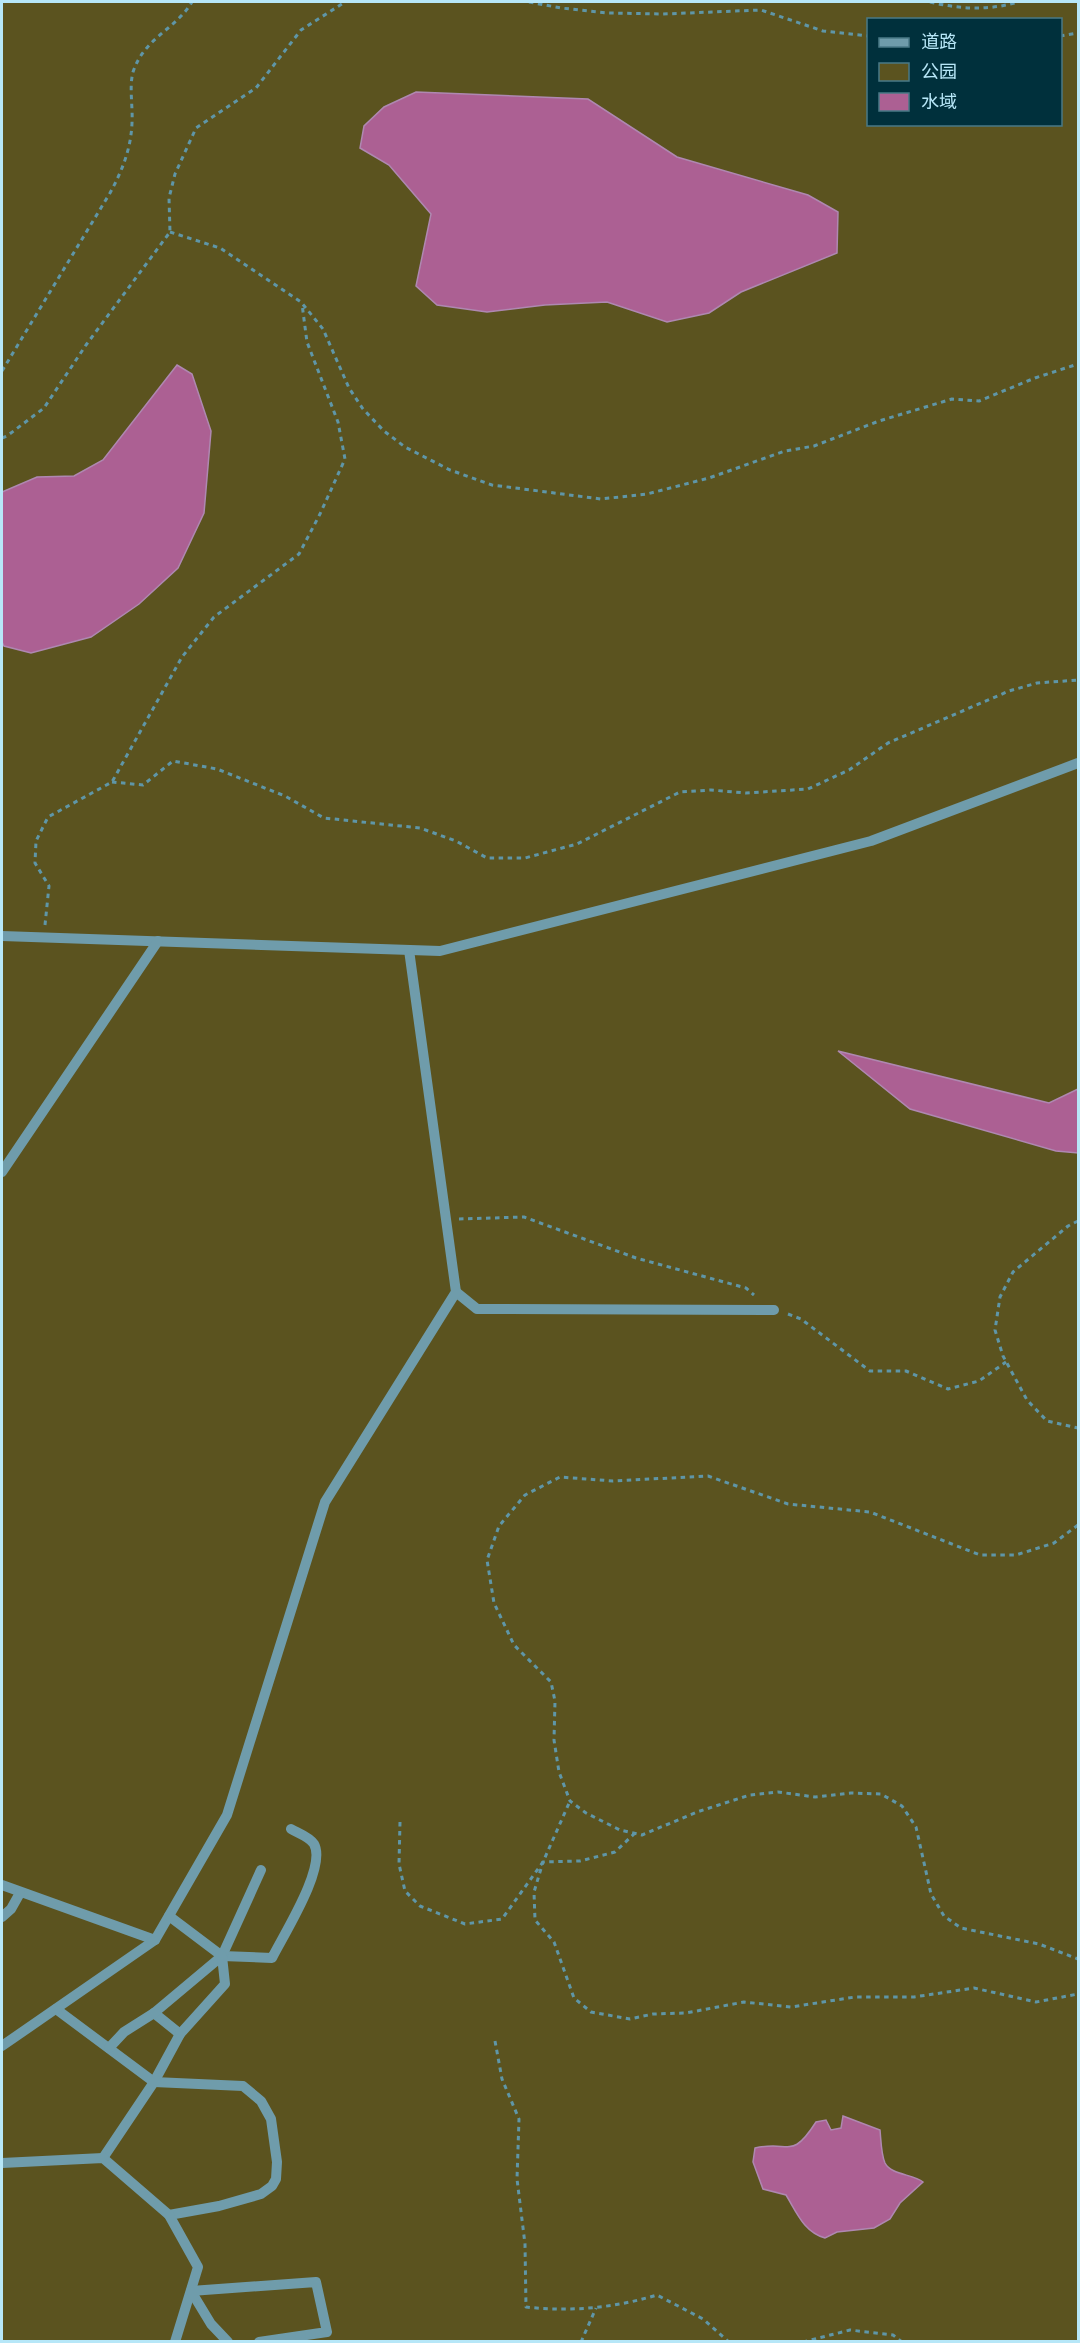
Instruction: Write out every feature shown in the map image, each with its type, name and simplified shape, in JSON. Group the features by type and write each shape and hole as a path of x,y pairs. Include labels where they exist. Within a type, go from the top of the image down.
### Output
{"street":[{"path":"2,936 440,951 872,841 1078,763"},
{"path":"2,1172 158,941"},
{"path":"2,2046 156,1940 227,1815 325,1502 456,1292 409,950"},
{"path":"456,1292 477,1309 774,1310"},
{"path":"170,1916 222,1956 272,1958 315,1873 318,1855 313,1841 291,1829"},
{"path":"109,2048 124,2032 154,2013 222,1956 261,1870"},
{"path":"2,1885 156,1940"},
{"path":"2,1917 11,1909 20,1893"},
{"path":"103,2158 154,2082 180,2034 225,1984 222,1956"},
{"path":"56,2009 154,2082 243,2086 261,2101 271,2119 276,2139 276,2179 272,2186 261,2194 219,2206 169,2215"},
{"path":"154,2013 180,2034"},
{"path":"2,2163 103,2158 169,2215 198,2267 175,2342"},
{"path":"191,2291 316,2282 327,2332 259,2342"},
{"path":"191,2291 211,2324 228,2342"}],"path":[{"path":"2,371 125,165 132,125 133,73 145,48 187,10 192,2"},
{"path":"2,438 44,408 170,232 170,198 175,174 196,128 256,88 301,30 345,2"},
{"path":"529,2 607,13 663,14 761,10 823,31 867,36"},
{"path":"930,2 974,9 1018,2"},
{"path":"1062,36 1078,33"},
{"path":"170,232 220,248 302,302 323,329 349,388 363,410 384,431 405,447 450,470 492,485 601,499 647,494 709,478 785,451 814,446 879,421 952,399 979,401 1035,378 1078,364"},
{"path":"43,937 49,886 35,863 36,841 48,817 112,782 182,657 214,617 299,554 321,514 345,459 338,422 307,342 302,302"},
{"path":"112,782 143,785 173,761 217,769 285,796 324,818 420,828 456,841 487,858 525,858 577,844 681,792 711,790 746,793 808,789 849,770 888,743 971,710 1009,692 1037,683 1078,680"},
{"path":"446,1219 524,1218 636,1258 746,1288 774,1310 801,1318 870,1371 906,1371 948,1389 979,1381 1006,1362"},
{"path":"1078,1221 1068,1226 1013,1272 1000,1297 996,1330 1006,1362 1027,1400 1047,1421 1078,1428"},
{"path":"1078,1525 1054,1543 1016,1555 980,1555 870,1512 788,1504 708,1476 613,1481 560,1477 525,1495 499,1527 487,1560 494,1603 514,1645 551,1682 555,1701 554,1740 559,1772 570,1801 586,1813 620,1830 642,1835 697,1812 750,1795 778,1792 815,1797 851,1793 881,1794 902,1806 916,1827 931,1894 944,1916 961,1928 1039,1944 1078,1959"},
{"path":"570,1801 543,1862 534,1892 535,1920 554,1942 574,1998 591,2012 630,2019 653,2014 686,2013 744,2002 791,2007 855,1997 914,1997 974,1988 1036,2002 1078,1994"},
{"path":"400,1822 399,1864 405,1892 420,1906 465,1924 502,1919 543,1862"},
{"path":"543,1862 580,1861 615,1852 635,1833"},
{"path":"495,2041 502,2079 519,2119 518,2179 525,2244 526,2307 552,2310 596,2308 630,2303 657,2295 703,2319 729,2342"},
{"path":"581,2342 596,2308"},
{"path":"803,2342 850,2330 893,2335 902,2342"}],"green space":[{"path":"2,2 1078,2 1078,2341 2,2341"}],"water":[{"path":"416,92 588,99 677,157 808,195 838,212 837,253 741,292 709,313 667,322 607,302 545,305 487,312 437,305 416,286 431,214 389,165 360,148 364,126 384,107"},
{"path":"177,365 192,374 211,431 204,513 178,568 139,604 91,637 31,653 4,646 2,642 2,492 37,477 74,476 103,460"},
{"path":"838,1051 1049,1103 1078,1089 1078,1153 1056,1151 910,1109"},
{"path":"843,2116 880,2130 883,2155 888,2167 923,2182 900,2203 890,2219 874,2228 837,2232 825,2238 806,2227 786,2195 763,2189 753,2162 755,2148 795,2145 808,2134 816,2122 826,2120 831,2130 841,2128"}]}
